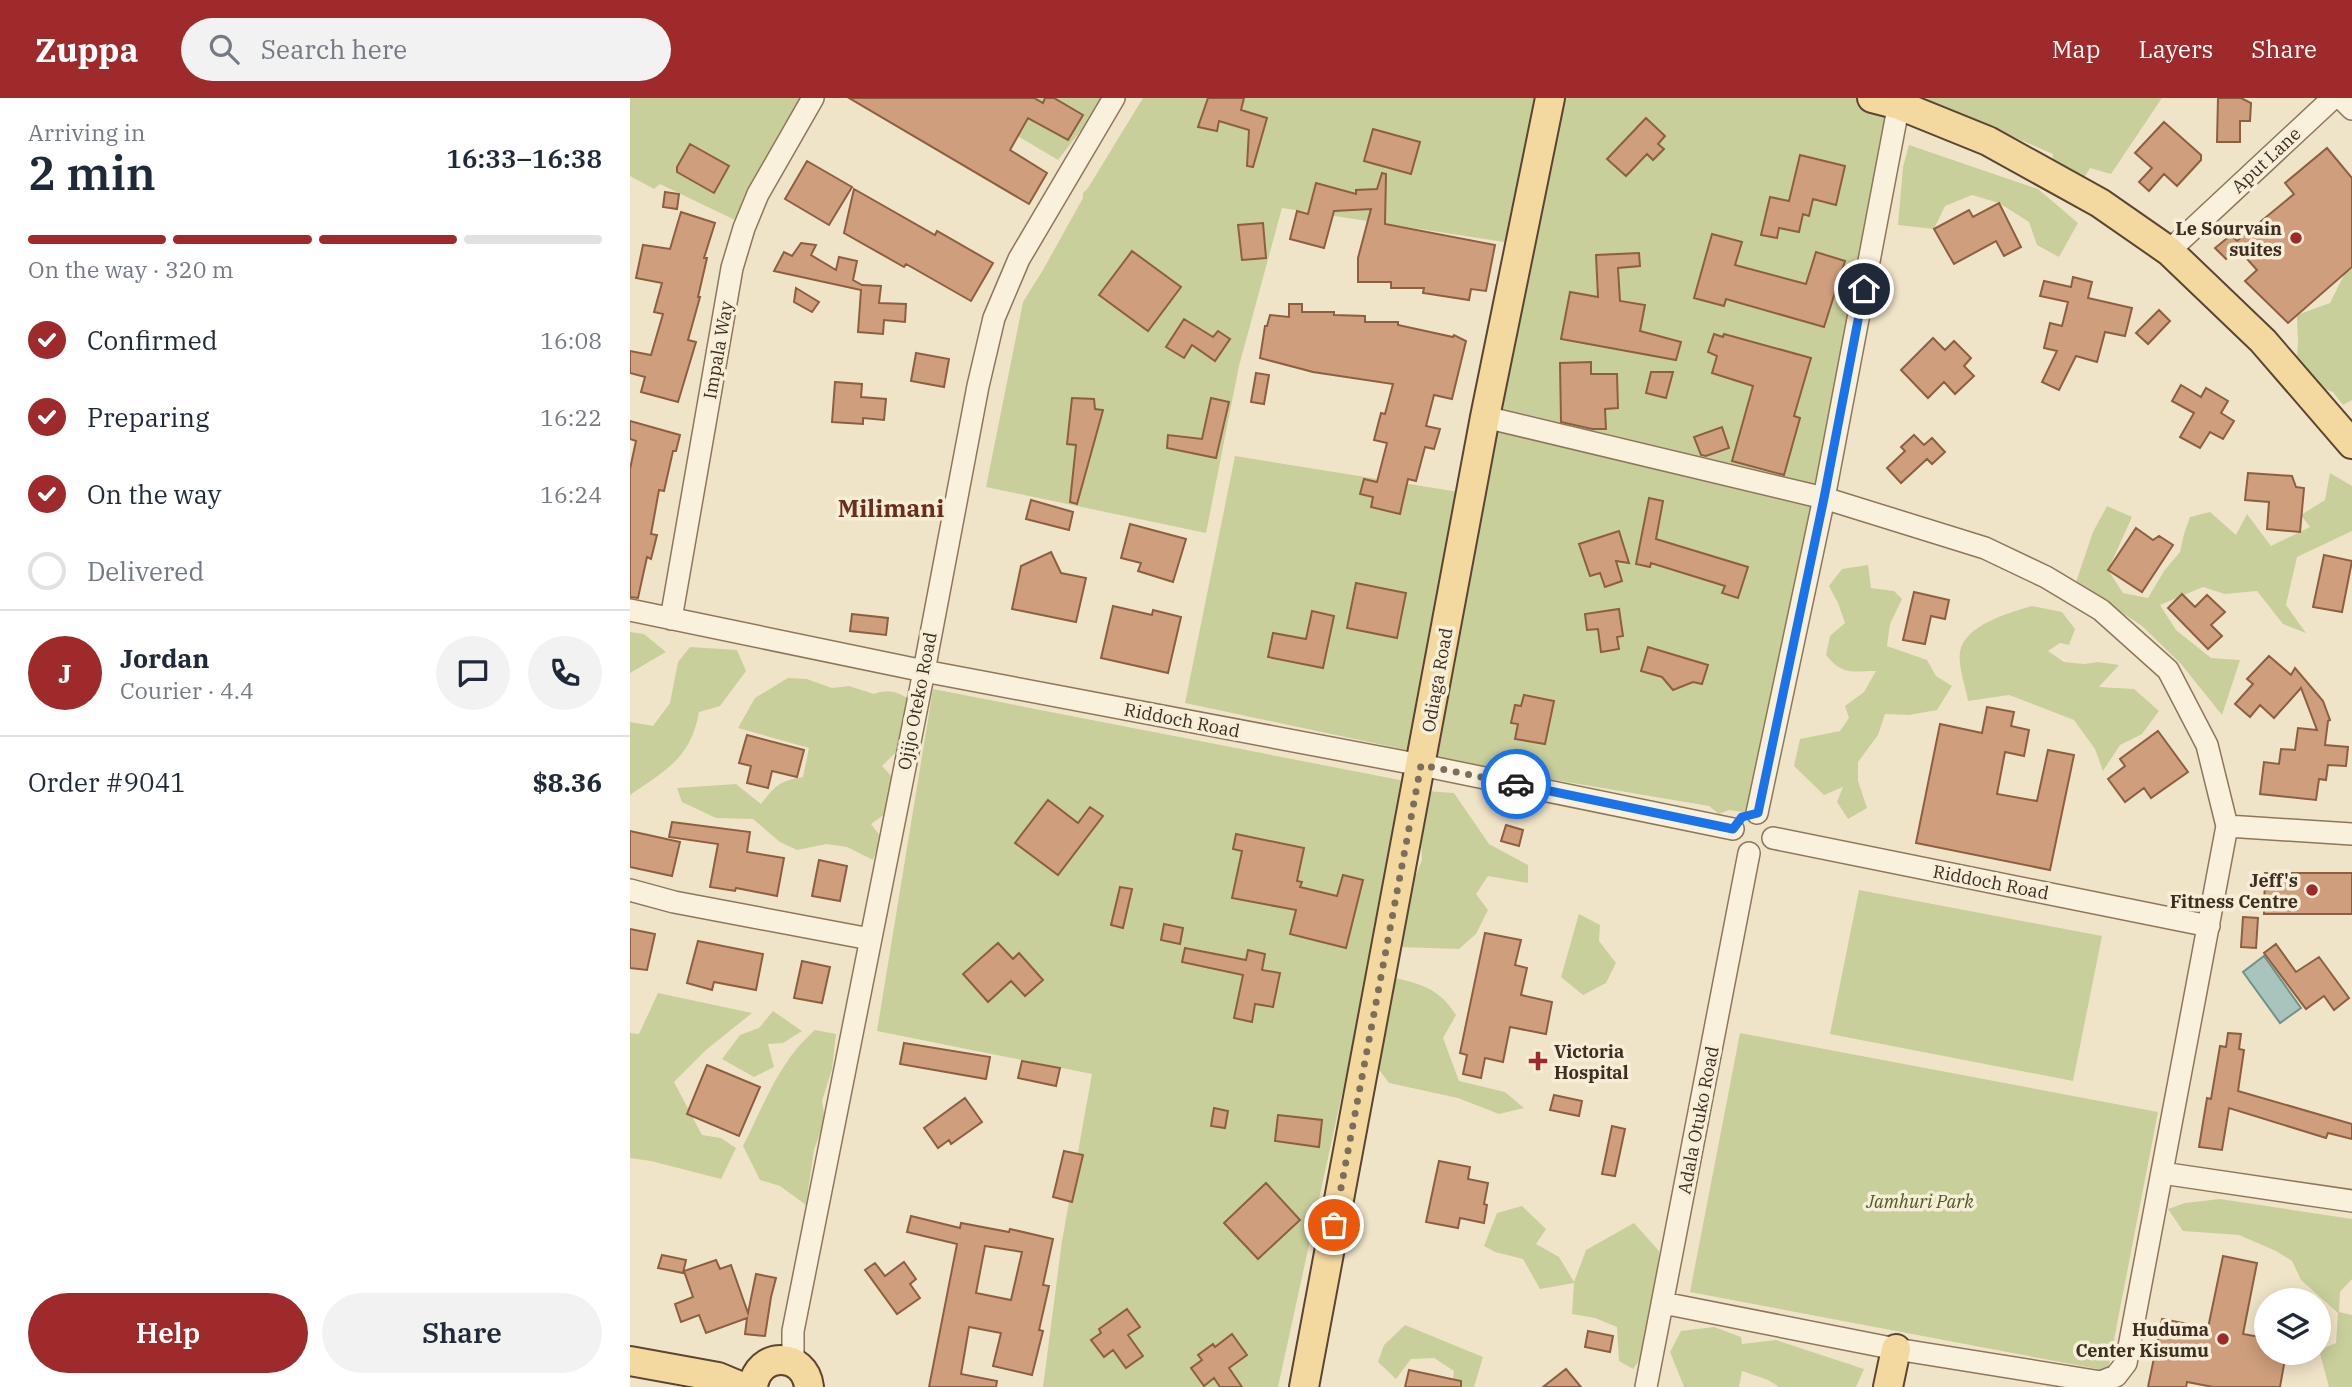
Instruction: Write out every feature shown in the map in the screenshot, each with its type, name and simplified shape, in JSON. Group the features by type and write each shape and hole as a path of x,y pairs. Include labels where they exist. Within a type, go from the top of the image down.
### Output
{"main road":[{"name":"Odiaga Road","path":"1304,1387 1485,417 1550,98"},
{"path":"1872,98 1900,102 1988,141 2100,203 2169,251 2263,341 2352,444"},
{"path":"1888,1387 1896,1349"},
{"path":"630,1360 775,1379"}],"street":[{"name":"Impala Way","path":"671,619 732,268 758,194 813,98"},
{"name":"Ojijo Oteko Road","path":"775,1379 793,1331 978,386 994,318 1018,259 1114,98"},
{"name":"Aput Lane","path":"2169,251 2333,98"},
{"path":"2341,98 2352,109"},
{"path":"1758,813 1824,498 1900,102"},
{"path":"1485,417 1824,498 1985,548 2046,577 2101,610 2168,670 2207,745 2227,826 2126,1363 2116,1376 2101,1382 1896,1349 1663,1303"},
{"name":"Riddoch Road","path":"630,610 924,671 1421,765 1733,829"},
{"path":"1758,813 1770,822 1773,838 1764,850 1749,853 1736,844 1733,829 1742,817 1758,813"},
{"path":"2227,826 2352,834"},
{"name":"Riddoch Road","path":"1773,838 2209,926"},
{"name":"Adala Otuko Road","path":"1646,1387 1749,853"},
{"path":"630,890 674,902 870,939"},
{"path":"2162,1173 2352,1201"}],"green space":[{"path":"630,98 807,98 739,222 660,184 654,189 630,176"},
{"path":"954,98 1106,98 1058,160"},
{"path":"1143,98 1540,98 1511,243 1282,208 1239,366 1206,533 986,487 1023,302 1083,198 1083,193"},
{"path":"1557,98 1895,98 1750,813 1729,810 1719,814 1709,806 1437,760"},
{"path":"1923,98 2162,98 2111,174 2090,168 2084,178 2052,162 2053,154"},
{"path":"1909,145 2038,189 2078,223 2059,257 2037,245 2029,222 1999,203 1972,195 1945,206 1934,229 1898,225 1903,167"},
{"path":"2352,269 2352,400 2343,405 2333,392 2295,379 2297,315 2330,303 2345,273"},
{"path":"1235,456 1459,492 1411,751 1185,703"},
{"path":"2330,473 2352,486 2352,531 2297,557 2286,605 2306,633 2283,624 2257,591 2225,594 2203,587 2160,605 2176,630 2211,658 2240,660 2222,715 2181,664 2142,626 2076,582 2093,532 2107,506 2132,517 2108,570 2123,593 2148,598 2164,571 2180,552 2190,517 2210,512 2236,535 2247,514 2271,546 2310,527 2301,515 2325,500"},
{"path":"1868,565 1871,588 1894,591 1902,599 1890,624 1887,646 1927,660 1936,676 1952,686 1937,710 1909,715 1885,714 1878,735 1858,762 1858,781 1867,808 1848,819 1837,802 1843,787 1824,795 1794,766 1800,739 1840,731 1849,718 1845,706 1864,692 1876,671 1843,669 1826,655 1830,636 1845,623 1829,586 1842,569"},
{"path":"2032,606 2062,612 2075,629 2069,645 2060,643 2048,651 2064,662 2119,665 2099,687 2134,689 2159,711 2142,734 2120,745 2103,771 2095,749 2074,720 2009,695 1968,701 1960,664 1963,643 1970,634 1990,621"},
{"path":"630,632 644,634 666,652 630,673"},
{"path":"690,647 737,650 746,671 720,706 699,712 690,741 675,761 630,795 630,722 653,726 670,703 678,662"},
{"path":"788,678 807,679 832,688 849,686 874,694 892,692 909,699 896,752 882,766 894,779 885,814 871,824 881,837 873,860 847,847 826,844 797,850 780,842 753,819 716,818 682,802 677,788 736,784 761,804 778,785 803,777 809,748 738,728 755,698"},
{"path":"933,689 1410,782 1352,1048 1350,1069 1347,1071 1278,1387 1043,1387 1062,1241 1092,1074 877,1031"},
{"path":"1426,791 1454,793 1489,844 1528,865 1528,883 1488,876 1476,894 1488,910 1476,934 1459,949 1398,947 1404,904 1422,860 1420,822"},
{"path":"1859,890 2102,936 2073,1081 1830,1034"},
{"path":"1579,914 1600,925 1599,941 1616,963 1606,983 1583,995 1561,977"},
{"path":"1391,977 1428,988 1443,999 1456,1015 1443,1038 1459,1081 1505,1092 1524,1108 1499,1114 1458,1098 1389,1083 1377,1067"},
{"path":"658,993 752,1013 706,1050 674,1082 702,1135 721,1138 736,1148 721,1179 630,1158 630,1033 639,1034"},
{"path":"773,1011 802,1031 783,1043 768,1044 774,1067 754,1077 722,1059 740,1035 759,1028"},
{"path":"815,1030 836,1034 832,1069 822,1101 825,1119 814,1150 806,1205 780,1186 760,1180 743,1146 782,1070 802,1042"},
{"name":"Jamhuri Park","path":"1740,1033 2158,1112 2108,1371 1690,1292"},
{"path":"2220,1199 2352,1219 2352,1279 2340,1292 2339,1312 2352,1315 2352,1387 2329,1387 2323,1365 2331,1365 2331,1345 2336,1343 2338,1313 2331,1307 2331,1288 2310,1288 2301,1280 2292,1261 2239,1235 2183,1231 2168,1209 2185,1203"},
{"path":"1522,1206 1546,1229 1536,1244 1559,1257 1574,1282 1586,1250 1634,1223 1659,1251 1655,1339 1633,1369 1619,1361 1617,1327 1595,1318 1572,1314 1574,1283 1540,1289 1523,1259 1495,1252 1484,1246 1497,1213"},
{"path":"1405,1325 1483,1357 1474,1387 1452,1387 1454,1371 1434,1358 1411,1359 1396,1379 1378,1362 1384,1345"},
{"path":"1714,1327 1741,1337 1742,1344 1776,1340 1864,1369 1856,1387 1779,1387 1742,1371 1739,1387 1684,1387 1670,1352 1681,1331"}],"water":[{"path":"2264,956 2301,1008 2280,1023 2243,972"}],"building":[{"path":"849,98 1034,98 1043,103 1045,98 1054,98 1083,115 1068,140 1028,118 1010,150 1047,173 1029,204"},
{"path":"1208,98 1244,98 1241,110 1267,118 1253,167 1247,166 1249,130 1219,121 1217,131 1198,127"},
{"path":"2218,98 2241,98 2251,103 2250,121 2240,121 2240,142 2217,142"},
{"path":"1646,118 1665,136 1658,144 1664,149 1653,160 1647,154 1626,176 1607,159"},
{"path":"2164,122 2201,155 2201,160 2177,186 2164,174 2149,191 2139,182 2152,168 2135,153"},
{"path":"1373,129 1420,142 1411,174 1364,161"},
{"path":"690,144 729,166 714,193 677,172 677,167"},
{"name":"Le Sourvain suites","path":"2327,148 2352,178 2352,267 2288,323 2245,281 2257,270 2238,249 2226,259 2215,248 2231,235 2237,241 2294,194 2285,183"},
{"path":"1800,155 1845,166 1836,205 1813,199 1809,216 1803,214 1799,232 1779,228 1777,238 1761,235 1770,197 1789,201"},
{"path":"807,161 852,187 829,225 785,199"},
{"path":"1382,173 1386,174 1385,224 1495,245 1486,291 1471,289 1469,300 1423,293 1424,288 1391,288 1391,282 1358,282 1358,258 1371,209 1334,211 1324,248 1290,239 1297,211 1308,214 1316,183 1356,194 1356,190 1377,189"},
{"path":"854,189 935,235 937,231 993,263 971,301 844,233"},
{"path":"665,192 679,194 677,209 663,207"},
{"path":"1999,203 2021,247 2004,256 1996,241 1954,264 1934,229 1969,210 1973,217"},
{"path":"681,212 715,223 704,258 707,258 700,297 688,340 696,342 678,402 641,392 645,377 630,373 630,351 651,355 663,314 654,312 662,283 636,278 643,245 670,249"},
{"path":"1263,223 1266,258 1242,260 1238,225"},
{"path":"1712,234 1742,242 1735,265 1806,284 1816,252 1845,261 1824,327 1726,299 1724,306 1694,298"},
{"path":"801,243 816,245 811,255 836,270 839,257 857,261 853,280 862,285 881,286 879,303 906,304 905,322 884,320 883,334 858,332 861,290 774,271 784,252 792,256"},
{"path":"1132,251 1181,287 1148,331 1099,295"},
{"path":"1639,253 1640,266 1618,268 1620,301 1645,305 1640,331 1681,342 1676,360 1561,339 1570,292 1598,297 1596,255"},
{"path":"2073,277 2092,282 2088,298 2132,308 2125,336 2105,332 2097,362 2076,356 2059,390 2042,382 2057,351 2044,348 2050,323 2062,326 2068,302 2040,296 2044,281 2071,287"},
{"path":"796,288 819,302 812,312 794,302"},
{"path":"1289,304 1302,304 1302,312 1365,316 1365,322 1398,322 1398,325 1453,337 1454,335 1466,341 1452,399 1434,395 1426,426 1440,429 1434,449 1425,447 1416,481 1408,479 1400,514 1371,507 1373,497 1360,494 1364,479 1377,482 1387,443 1374,440 1393,384 1313,372 1260,358 1265,326 1270,315 1289,317"},
{"path":"2159,310 2170,321 2148,344 2136,333"},
{"path":"1184,319 1213,337 1218,331 1230,339 1215,361 1192,345 1184,358 1166,347"},
{"path":"1714,334 1723,337 1724,334 1811,358 1794,416 1800,418 1784,475 1732,461 1753,386 1712,373 1717,356 1708,352"},
{"path":"1933,338 1945,350 1954,341 1971,358 1964,366 1974,376 1955,394 1944,382 1928,398 1901,370"},
{"path":"916,353 949,359 944,387 911,381"},
{"path":"1591,362 1591,374 1617,374 1618,408 1605,409 1606,429 1592,429 1561,422 1560,363"},
{"path":"1651,372 1673,372 1666,398 1646,393"},
{"path":"1256,373 1269,375 1264,404 1251,402"},
{"path":"835,382 862,384 861,397 886,399 884,420 863,418 863,424 832,422"},
{"path":"2181,385 2201,397 2206,388 2228,401 2221,413 2234,421 2223,439 2210,432 2200,448 2180,437 2194,413 2172,401"},
{"path":"1072,398 1094,399 1095,409 1103,410 1077,504 1070,502 1076,445 1067,444"},
{"path":"1211,398 1229,402 1216,458 1167,448 1168,435 1202,439"},
{"path":"630,421 680,435 676,451 673,451 664,491 659,490 651,534 657,535 651,559 647,557 638,598 630,597 630,469 636,441 630,439"},
{"path":"1722,427 1729,448 1706,456 1701,455 1694,437"},
{"path":"1914,435 1924,445 1932,438 1945,452 1932,464 1927,459 1901,483 1887,468 1905,451 1901,447"},
{"path":"2248,473 2292,476 2296,487 2304,488 2300,532 2267,529 2269,502 2245,500"},
{"path":"1649,498 1663,501 1656,539 1748,567 1738,598 1722,593 1725,586 1651,563 1650,567 1636,564"},
{"path":"1031,500 1073,512 1069,530 1026,519"},
{"path":"1130,524 1186,539 1173,582 1138,571 1141,563 1121,558"},
{"path":"2136,528 2153,540 2159,536 2173,545 2142,592 2108,570"},
{"path":"1619,531 1629,563 1616,561 1622,581 1605,587 1600,573 1590,576 1579,544"},
{"path":"1051,552 1061,573 1086,578 1076,622 1012,609 1021,566"},
{"path":"2324,555 2352,561 2342,612 2313,607"},
{"path":"1356,583 1406,593 1397,638 1347,628"},
{"path":"1914,592 1949,600 1945,619 1931,616 1925,644 1903,640"},
{"path":"2182,594 2195,607 2207,595 2225,612 2211,625 2222,636 2208,649 2168,608"},
{"path":"1113,606 1152,615 1153,610 1181,617 1168,673 1101,658"},
{"path":"1619,609 1623,636 1617,637 1619,649 1601,652 1598,629 1587,630 1585,614"},
{"path":"1312,611 1334,616 1323,668 1268,657 1273,633 1306,639"},
{"path":"852,614 888,618 886,635 850,631"},
{"path":"1648,647 1708,665 1702,684 1693,682 1673,690 1662,677 1641,671"},
{"path":"2269,656 2291,675 2295,668 2323,701 2330,720 2325,745 2348,747 2346,766 2328,765 2326,780 2319,779 2316,800 2260,794 2264,762 2279,764 2281,749 2295,750 2298,728 2317,730 2301,688 2274,718 2260,705 2250,717 2235,704 2253,684 2247,679"},
{"path":"1524,695 1554,701 1545,744 1515,739 1518,724 1511,723 1515,705 1521,706"},
{"path":"1987,707 2014,712 2011,726 2029,730 2024,756 2005,752 1997,794 2037,801 2048,750 2074,755 2050,870 1916,843 1940,724 1982,733"},
{"path":"2158,731 2188,772 2151,798 2144,788 2125,802 2108,779 2125,766 2120,759"},
{"path":"747,735 804,750 797,777 772,771 768,788 747,783 751,766 739,763"},
{"path":"1048,800 1078,823 1090,807 1103,816 1058,875 1015,843"},
{"path":"672,822 750,832 747,852 784,858 777,896 736,888 735,891 710,887 718,844 669,837"},
{"path":"1506,825 1523,830 1519,846 1501,841"},
{"path":"630,831 680,842 672,876 630,867"},
{"path":"1236,834 1304,848 1297,881 1302,882 1300,887 1337,896 1343,875 1363,880 1346,948 1290,934 1296,910 1232,898 1242,851 1233,849"},
{"path":"819,860 847,866 840,901 812,896"},
{"path":"2265,873 2352,873 2352,914 2264,914"},
{"path":"1120,887 1132,889 1123,928 1111,925"},
{"path":"2243,917 2258,918 2256,948 2241,947"},
{"path":"1164,924 1183,928 1180,944 1161,940"},
{"path":"630,929 655,934 647,970 630,968"},
{"path":"1485,933 1521,940 1515,965 1527,968 1521,995 1552,1002 1546,1034 1510,1027 1503,1062 1485,1058 1481,1078 1463,1074 1467,1055 1460,1053"},
{"path":"698,941 763,954 756,990 714,982 712,990 687,983"},
{"path":"998,943 1013,959 1019,953 1043,980 1025,996 1011,981 988,1002 963,974"},
{"path":"2276,944 2296,972 2319,957 2349,998 2334,1010 2324,996 2306,1009 2264,953"},
{"path":"1185,948 1246,960 1248,950 1265,954 1262,970 1280,973 1273,1007 1255,1004 1252,1022 1234,1018 1243,975 1182,962"},
{"path":"802,961 830,967 822,1003 794,998"},
{"path":"2228,1033 2241,1034 2239,1049 2244,1050 2238,1091 2352,1124 2352,1139 2328,1133 2326,1138 2229,1108 2222,1150 2199,1147 2207,1098 2211,1099 2220,1046 2226,1047"},
{"path":"904,1043 990,1057 986,1079 900,1064"},
{"path":"1022,1061 1060,1068 1056,1086 1018,1078"},
{"path":"707,1065 760,1087 739,1136 687,1114"},
{"path":"1554,1095 1582,1101 1579,1116 1550,1110"},
{"path":"965,1098 982,1122 951,1144 949,1140 938,1148 924,1128"},
{"path":"1214,1108 1228,1111 1225,1128 1211,1126"},
{"path":"1278,1115 1322,1120 1319,1147 1275,1141"},
{"path":"1612,1126 1625,1129 1615,1176 1602,1174"},
{"path":"1064,1151 1083,1155 1072,1202 1053,1197"},
{"path":"1439,1161 1470,1167 1468,1179 1488,1183 1484,1223 1460,1218 1458,1228 1426,1222"},
{"path":"1266,1183 1300,1220 1258,1259 1224,1223"},
{"path":"911,1216 960,1228 961,1223 1009,1232 1010,1229 1053,1239 1043,1285 1049,1286 1039,1330 1043,1331 1032,1375 993,1366 1001,1333 969,1327 961,1374 997,1381 996,1387 929,1387 957,1244 907,1232","holes":["985,1246 1022,1252 1011,1300 976,1293"]},
{"path":"662,1255 686,1260 683,1273 658,1268"},
{"path":"2223,1256 2257,1263 2243,1334 2254,1336 2254,1365 2284,1365 2280,1387 2213,1387 2187,1382 2186,1387 2148,1387 2162,1319 2208,1328"},
{"path":"716,1260 720,1269 731,1265 748,1313 756,1274 776,1278 765,1336 745,1334 747,1318 706,1333 699,1315 681,1322 675,1304 693,1297 684,1271"},
{"path":"904,1262 916,1279 910,1284 920,1298 897,1314 865,1270 875,1263 885,1276"},
{"path":"1127,1309 1140,1327 1128,1335 1143,1356 1126,1368 1113,1350 1104,1357 1091,1340 1101,1333 1099,1329"},
{"path":"1588,1331 1613,1336 1610,1352 1585,1347"},
{"path":"1232,1334 1247,1355 1229,1368 1242,1387 1220,1387 1214,1378 1204,1386 1191,1368 1202,1360 1198,1355 1213,1344 1215,1347"},
{"path":"1566,1369 1581,1387 1543,1387"},
{"path":"1409,1370 1461,1381 1461,1387 1405,1387"}],"way so far":[{"path":"1334,1225 1421,765 1516,784"}],"place":[{"name":"Le Sourvain suites","path":"2296,238"},
{"name":"Jeff's Fitness Centre","path":"2312,890"},
{"name":"Victoria Hospital","path":"1538,1061"},
{"name":"Huduma Center Kisumu","path":"2223,1339"}],"district":[{"name":"Milimani","path":"891,508"}],"route":[{"path":"1516,784 1733,829 1742,817 1758,813 1824,498 1864,289"}]}
